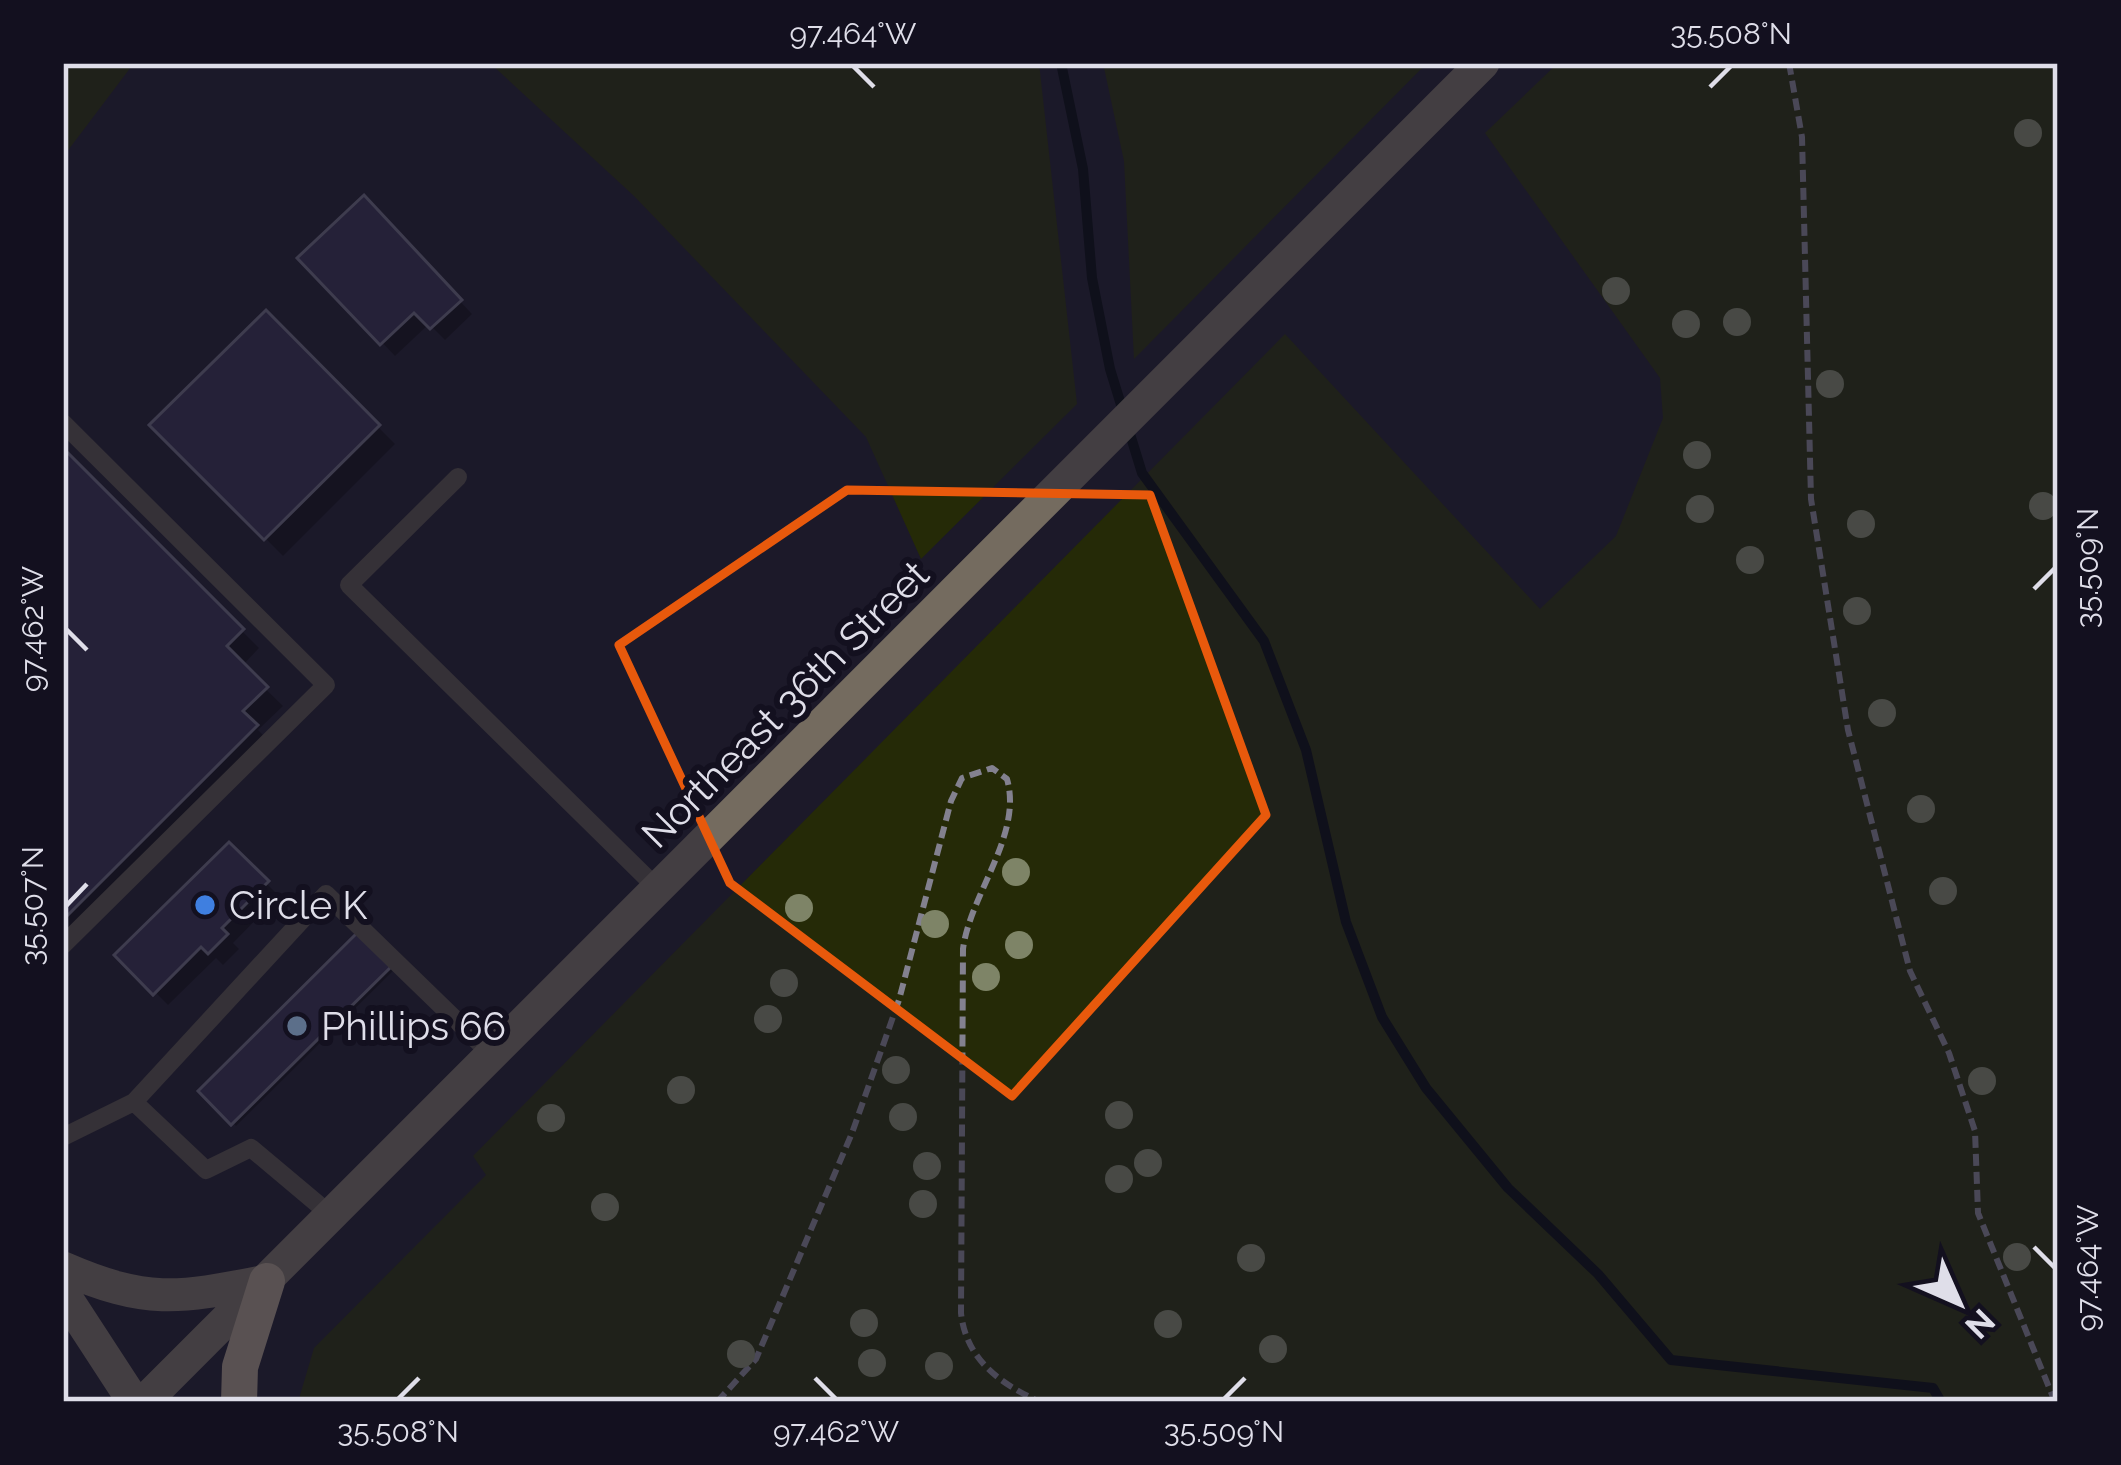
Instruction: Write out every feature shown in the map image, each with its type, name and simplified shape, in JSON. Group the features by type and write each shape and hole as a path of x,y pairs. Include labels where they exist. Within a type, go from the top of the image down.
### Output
{"highway":[{"path":"238,1402 240,1367 267,1281"}],"main road":[{"name":"Northeast 36th Street","path":"144,1402 1483,63"},
{"path":"63,1268 124,1292 174,1299 267,1281"},
{"path":"63,1293 134,1402"}],"lane":[{"path":"63,423 326,685 63,945"},
{"path":"458,478 349,585 658,890"},
{"path":"63,1137 134,1102 326,894 493,1055"},
{"path":"134,1102 206,1170 251,1148 332,1216"}],"path":[{"path":"1790,63 1802,136 1811,499 1848,730 1910,971 1948,1053 1975,1131 1978,1213 2055,1402"},
{"path":"716,1402 756,1359 852,1133 899,1000 951,801 962,778 992,768 1007,779 1010,814 967,915 963,949 961,1312 974,1358 1016,1391 1040,1402"}],"highlighted area":[{"path":"847,490 1150,495 1266,815 1012,1096 730,883 619,645"}],"green space":[{"path":"63,63 134,63 63,157"},
{"path":"490,63 1039,63 1077,404 921,559 866,437 634,196"},
{"path":"1103,63 1427,63 1134,359 1124,161"},
{"path":"1558,63 2058,63 2058,1402 298,1402 314,1348 486,1175 473,1156 1285,334 1540,609 1616,536 1663,418 1660,378 1485,133"}],"building":[{"path":"364,195 462,300 430,329 414,313 380,345 297,258"},
{"path":"266,310 380,425 264,540 149,425"},
{"path":"63,448 244,629 227,646 268,687 243,711 258,725 63,920"},
{"name":"Circle K","path":"229,842 269,881 222,928 228,934 208,954 201,947 153,995 114,955"},
{"name":"Phillips 66","path":"363,927 397,961 231,1125 198,1091"}],"waterway":[{"path":"1061,63 1083,169 1092,278 1110,369 1142,473 1264,641 1306,750 1346,922 1382,1017 1426,1088 1508,1188 1598,1274 1671,1360 1933,1388 1941,1402"}],"place":[{"name":"Circle K","path":"205,905"},
{"name":"Phillips 66","path":"297,1026"}]}
